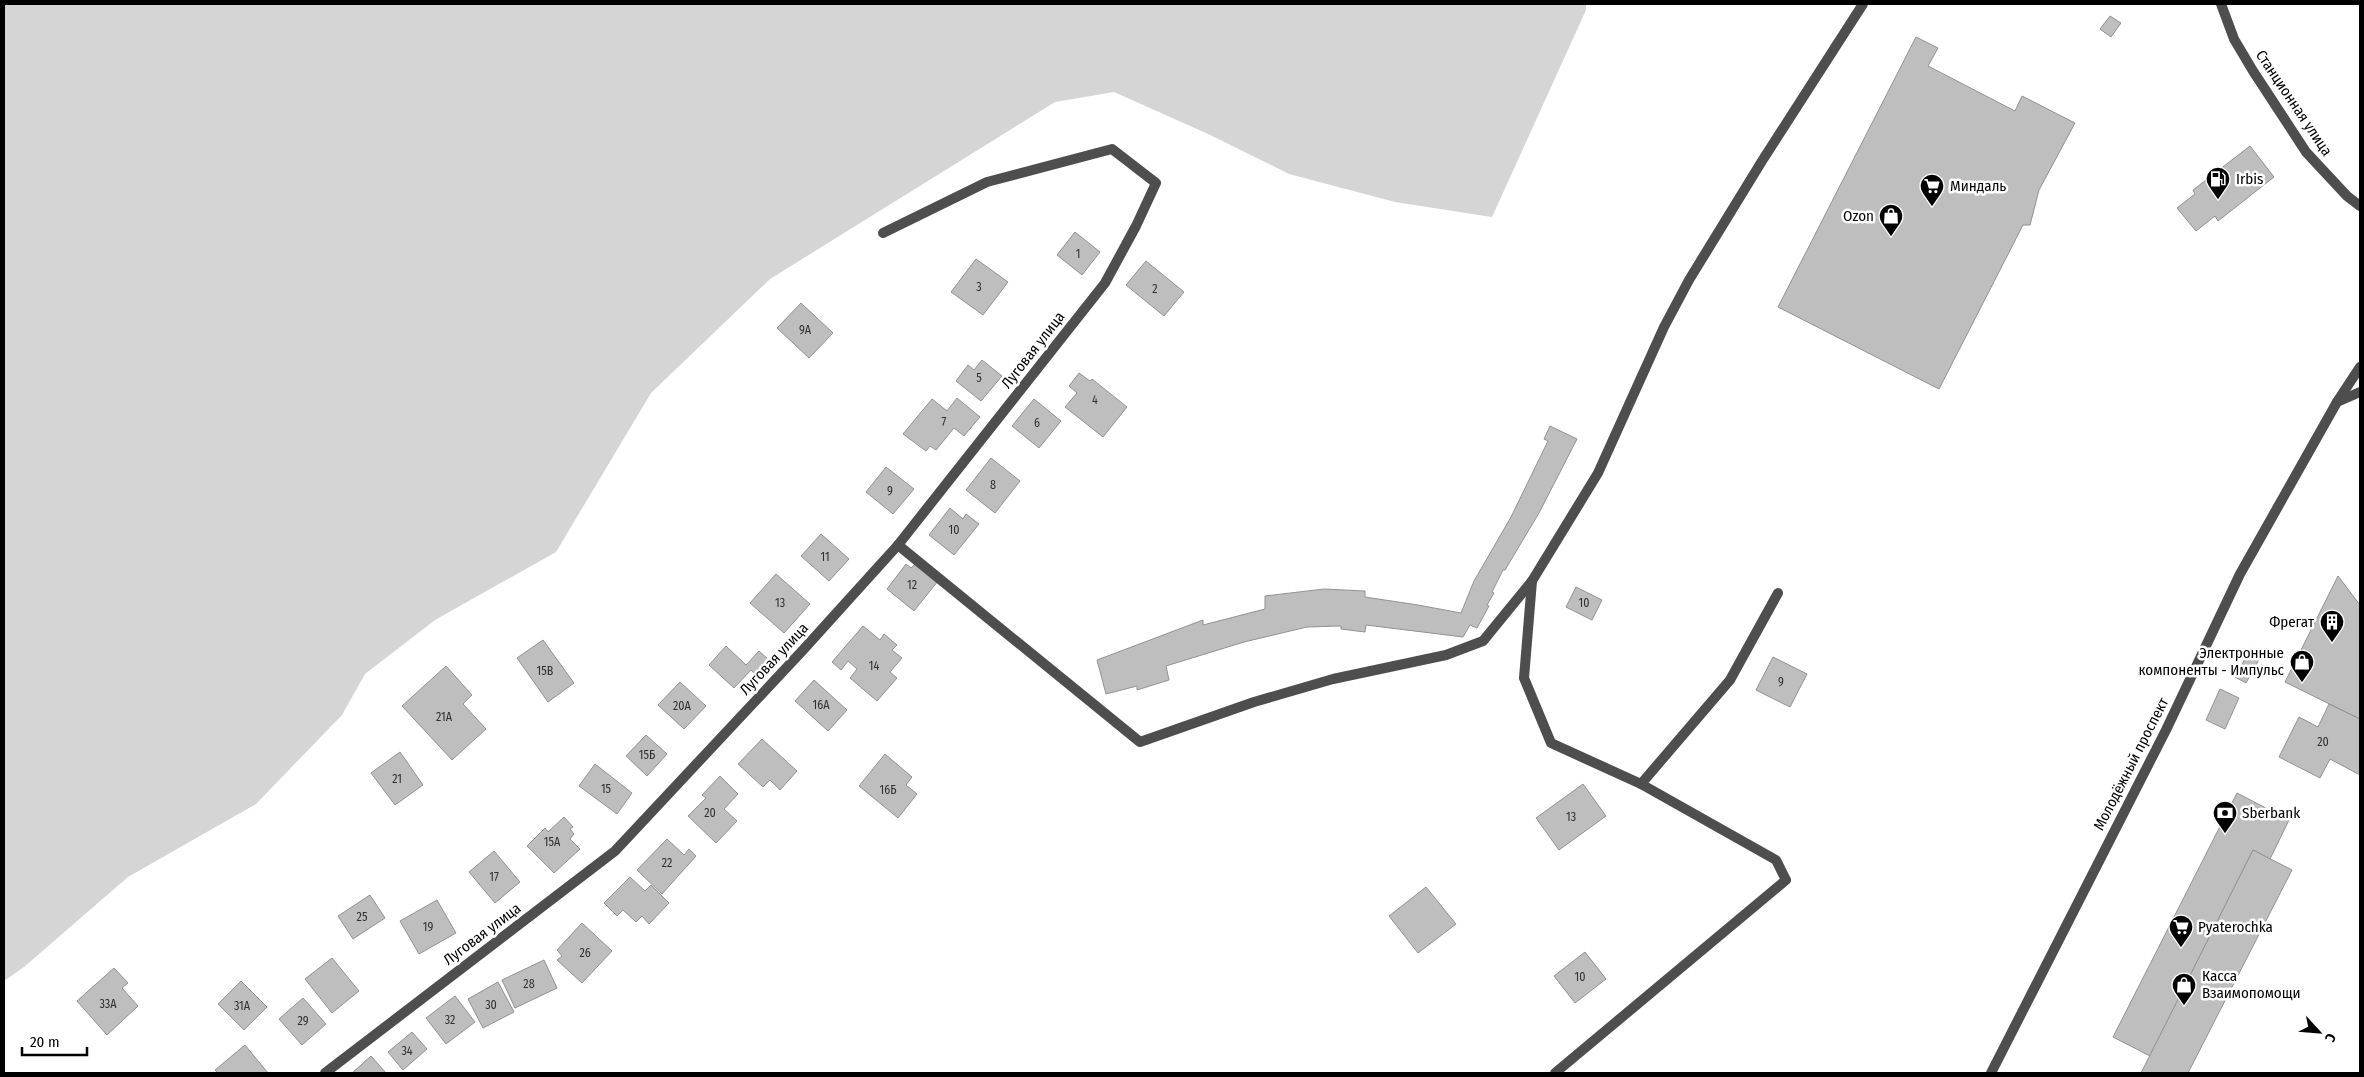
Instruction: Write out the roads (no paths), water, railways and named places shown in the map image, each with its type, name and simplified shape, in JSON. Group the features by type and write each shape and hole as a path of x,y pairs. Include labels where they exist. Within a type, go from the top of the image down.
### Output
{"street":[{"path":"898,545 1140,742 1254,702 1333,679 1446,655 1483,641 1532,581 1598,474 1664,327 1689,280 1762,160 1863,4"},
{"name":"Станционная улица","path":"2221,4 2234,39 2306,152 2347,196 2360,206"},
{"name":"Луговая улица","path":"325,1073 615,851 898,545 1105,283 1136,226 1156,182 1112,149 987,182 883,233"},
{"name":"Молодёжный проспект","path":"1990,1073 2166,730 2240,574 2336,402 2360,366"},
{"path":"2336,402 2360,392"},
{"path":"1532,581 1524,678 1550,743 1640,784 1776,860 1786,880 1555,1073"},
{"path":"1640,784 1730,680 1778,593"}],"place":[{"name":"Irbis","path":"2218,200"},
{"name":"Миндаль","path":"1932,207"},
{"name":"Ozon","path":"1891,237"},
{"name":"Фрегат","path":"2332,643"},
{"name":"Электронные компоненты - Импульс","path":"2302,683"},
{"name":"Sberbank","path":"2225,834"},
{"name":"Pyaterochka","path":"2181,948"},
{"name":"Касса Взаимопомощи","path":"2184,1006"}]}
